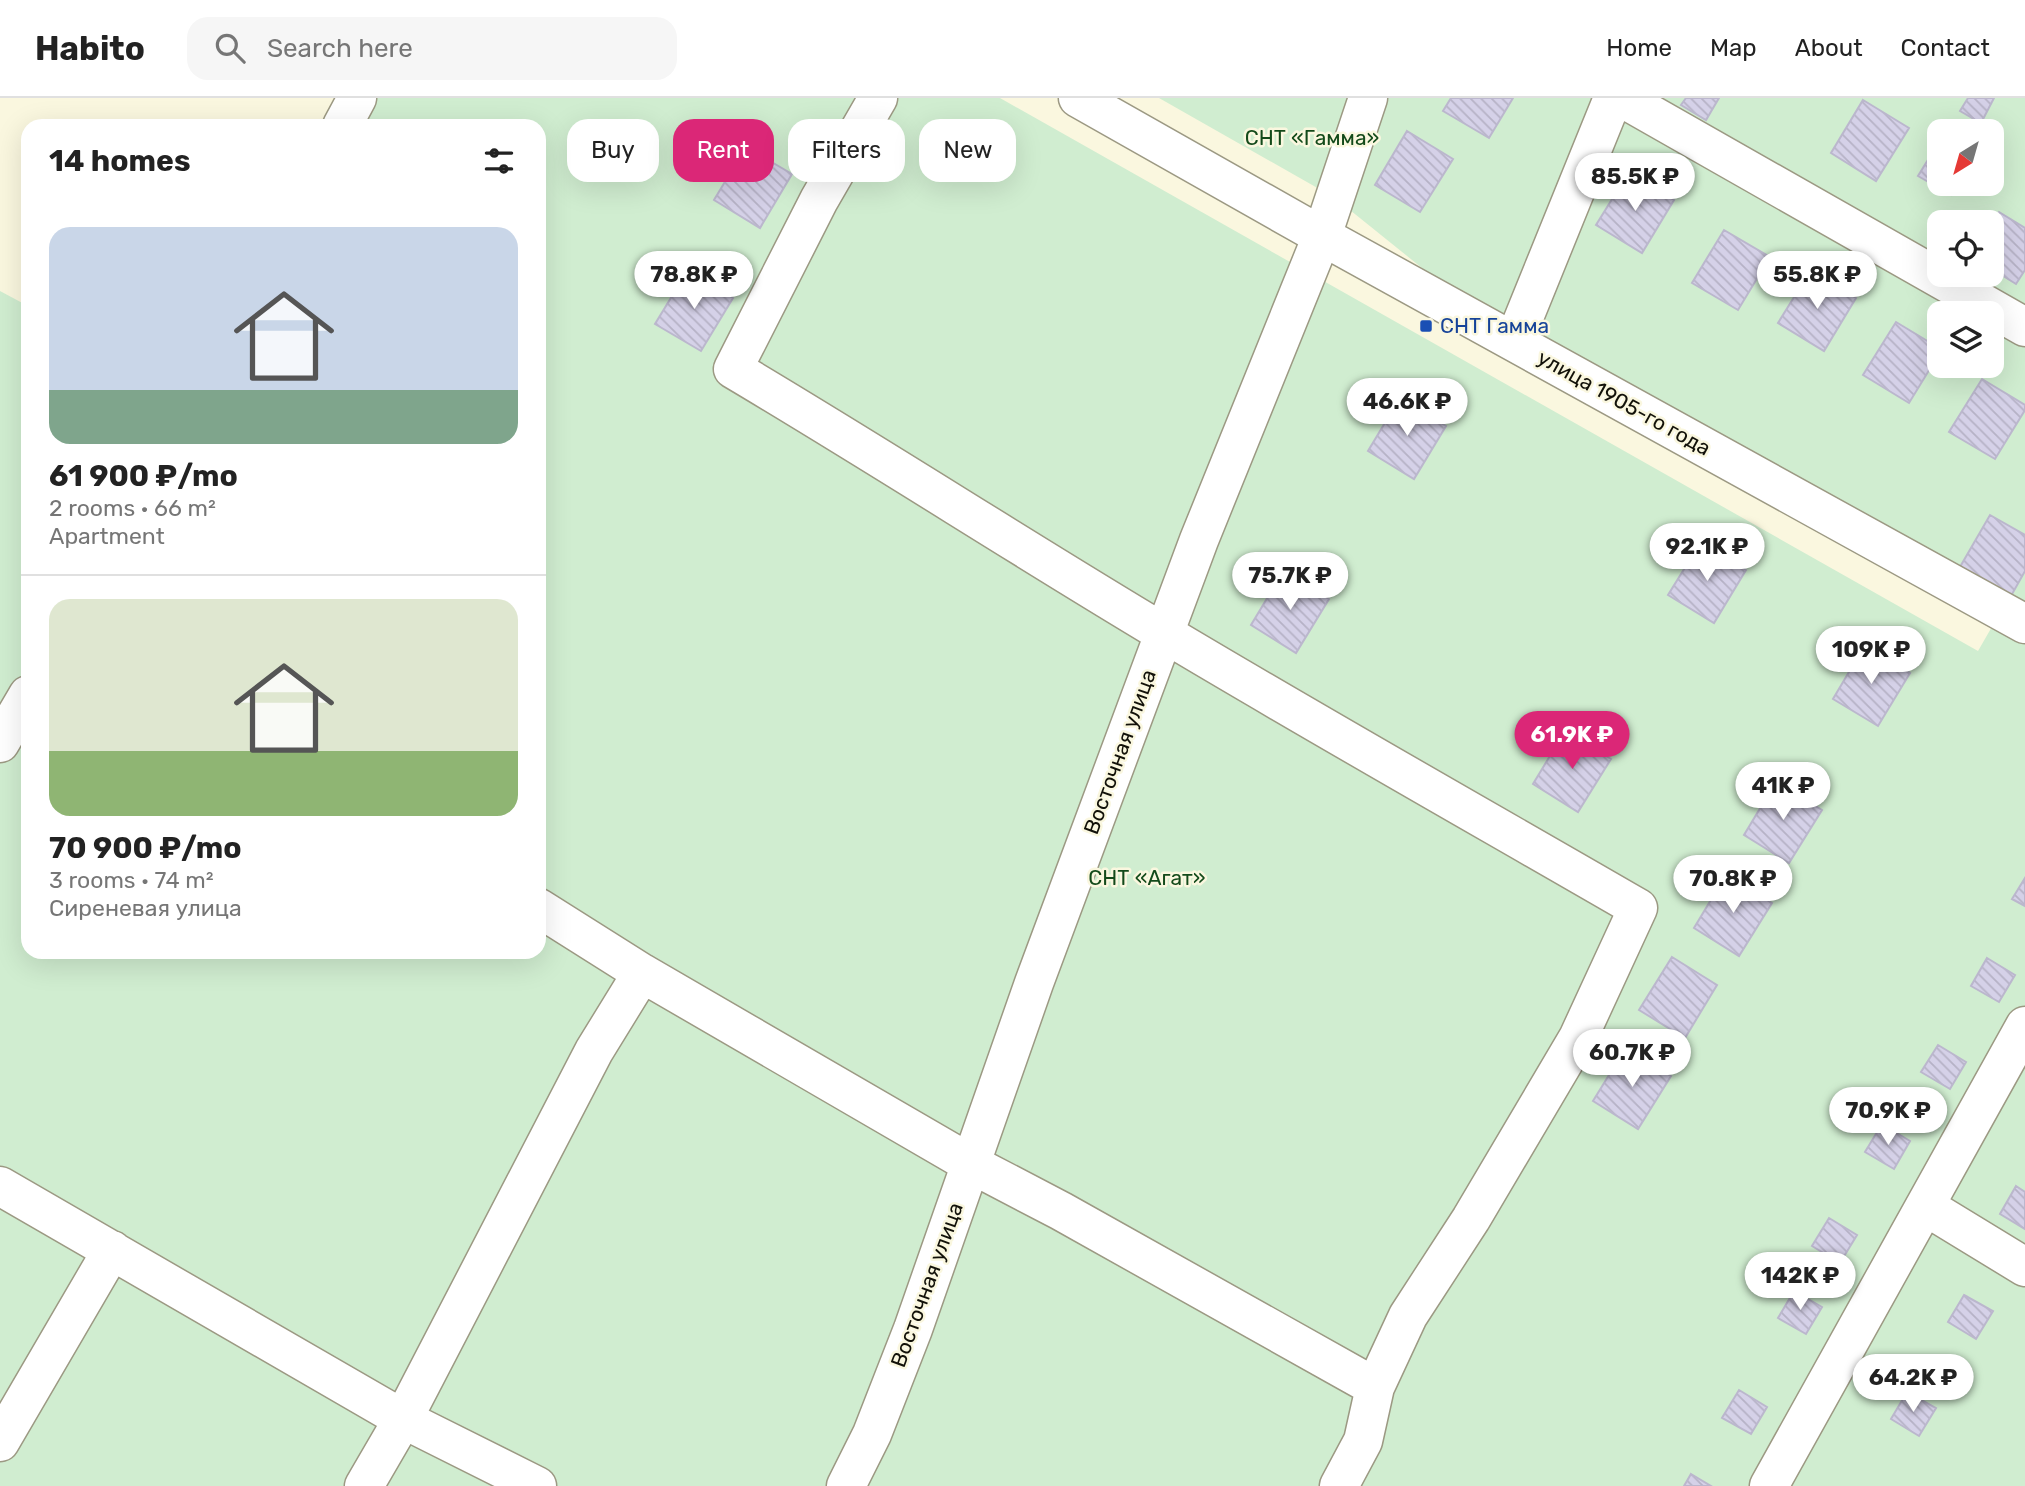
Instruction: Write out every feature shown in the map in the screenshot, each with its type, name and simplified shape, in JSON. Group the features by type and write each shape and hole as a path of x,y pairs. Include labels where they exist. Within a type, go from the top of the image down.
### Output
{"street":[{"path":"346,119 357,98"},
{"path":"878,98 820,200 733,369 1164,634 1638,908 1578,1038 1471,1219 1408,1316 1375,1387 1363,1441 1339,1486"},
{"name":"улица 1905-го года","path":"1078,98 1322,236 2025,624"},
{"name":"Восточная улица","path":"846,1486 872,1434 894,1376 1039,970 1199,540 1322,236 1368,98"},
{"path":"1514,342 1613,98"},
{"path":"1622,98 2025,327"},
{"path":"0,743 21,707"},
{"path":"546,912 642,973 971,1164 1061,1211 1375,1387"},
{"path":"364,1486 403,1419 594,1051 642,973"},
{"path":"1769,1486 2025,1026"},
{"path":"0,1186 403,1419 537,1486"},
{"path":"1926,1206 2025,1267"},
{"path":"0,1442 112,1250"}],"green space":[{"name":"СНТ «Агат»","path":"342,98 1000,98 1978,651 2001,611 1514,342 1335,198 1159,98 2025,98 2025,1486 0,1486 0,291 21,302 21,959 546,959 546,119 332,119"}],"building":[{"path":"1451,98 1513,98 1489,138 1443,111"},
{"path":"1686,98 1719,98 1706,120 1681,105"},
{"path":"1968,98 1994,98 1983,119 1974,119 1960,111"},
{"path":"1863,100 1909,128 1876,181 1831,153"},
{"path":"1407,131 1453,159 1420,212 1375,185"},
{"path":"1927,161 1927,181 1918,176"},
{"path":"774,163 788,172 788,181 760,228 714,200 725,182 774,182"},
{"path":"1629,172 1674,200 1642,253 1596,225"},
{"path":"2004,215 2025,228 2025,270 2016,284 2004,276"},
{"path":"1724,230 1770,257 1738,310 1692,283"},
{"path":"688,270 733,298 701,351 655,324"},
{"path":"1811,270 1856,298 1824,351 1778,323"},
{"path":"1896,322 1927,341 1927,374 1909,403 1863,375"},
{"path":"1982,379 2025,405 2025,410 1995,459 1949,432"},
{"path":"1400,398 1446,426 1414,479 1368,451"},
{"path":"1990,515 2025,535 2025,571 2011,596 1960,567"},
{"path":"1701,542 1746,570 1714,623 1668,595"},
{"path":"1283,572 1329,599 1296,653 1251,625"},
{"path":"1865,645 1910,673 1878,726 1833,699"},
{"path":"1565,731 1611,759 1578,812 1533,784"},
{"path":"1776,782 1822,810 1789,863 1744,835"},
{"path":"1726,875 1772,903 1739,956 1694,928"},
{"path":"2025,878 2025,906 2012,899"},
{"path":"1672,957 1717,985 1685,1038 1639,1010"},
{"path":"1987,958 2015,975 1999,1002 1971,986"},
{"path":"1938,1045 1966,1062 1950,1089 1921,1072"},
{"path":"1625,1049 1671,1076 1638,1129 1593,1101"},
{"path":"1882,1124 1910,1141 1894,1169 1865,1152"},
{"path":"2016,1186 2025,1192 2025,1229 2000,1214"},
{"path":"1829,1218 1857,1235 1840,1263 1812,1246"},
{"path":"1794,1291 1822,1307 1806,1334 1778,1318"},
{"path":"1964,1295 1993,1311 1976,1339 1948,1322"},
{"path":"1739,1390 1767,1407 1751,1434 1722,1418"},
{"path":"1907,1392 1936,1408 1919,1436 1891,1419"},
{"path":"1691,1474 1711,1486 1684,1486"}],"place":[{"name":"СНТ Гамма","path":"1426,326"}],"park label":[{"name":"СНТ «Гамма»","path":"1312,138"}]}
